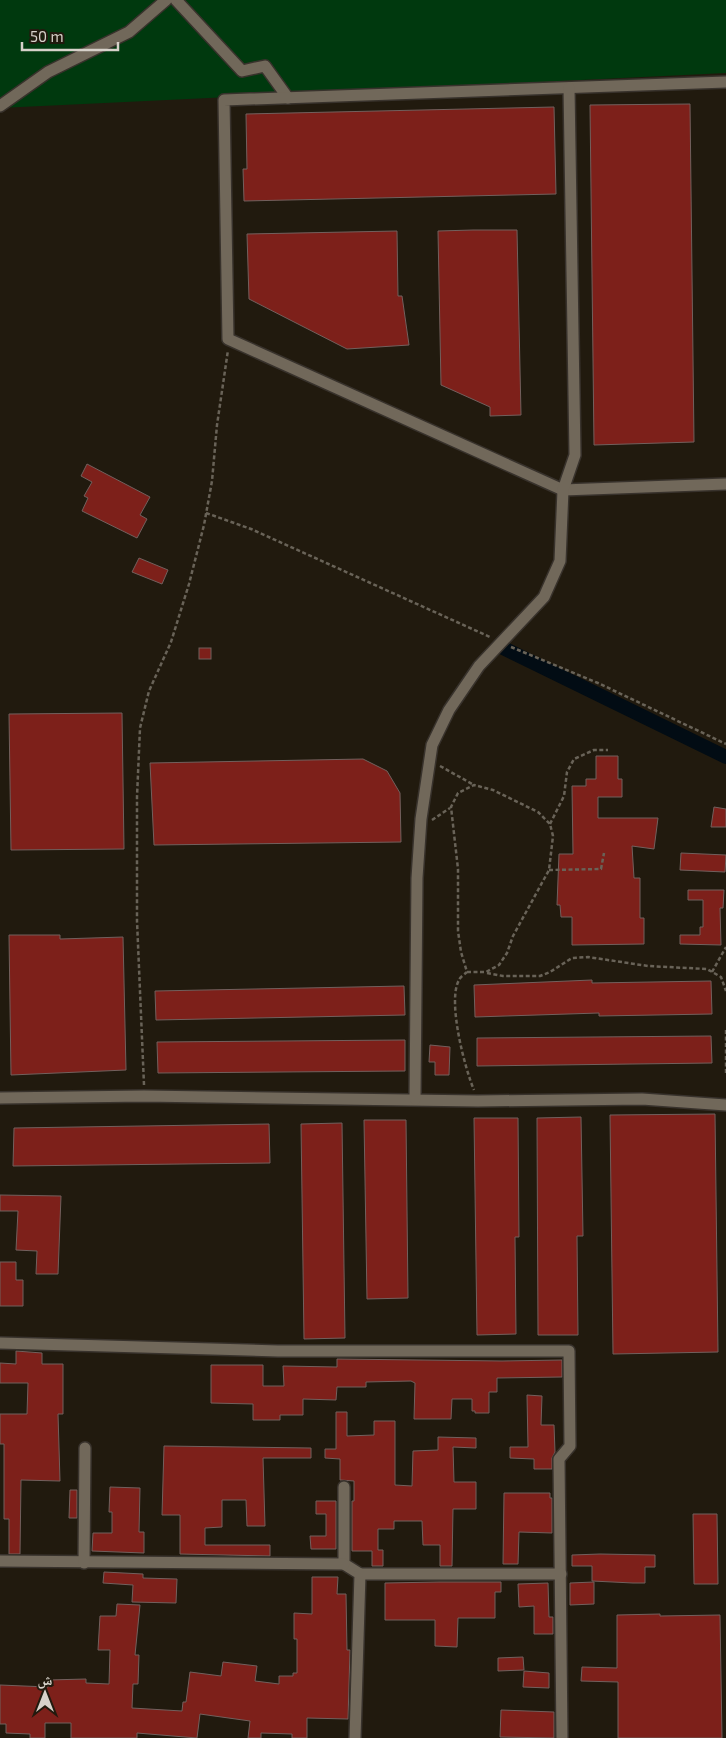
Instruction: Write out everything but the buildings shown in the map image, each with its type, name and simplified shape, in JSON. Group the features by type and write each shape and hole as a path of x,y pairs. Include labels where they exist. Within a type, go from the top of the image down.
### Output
{"street":[{"path":"0,106 48,72 129,32 166,0"},
{"path":"176,0 242,71 265,66 288,98"},
{"path":"726,82 224,100 228,339 563,490 726,484"},
{"path":"415,1099 417,878 420,828 432,745 448,710 480,666 544,597 560,561 563,490 575,455 569,88"},
{"path":"0,1098 144,1096 478,1101 642,1099 726,1105"},
{"path":"0,1343 278,1351 569,1351 570,1446 559,1460 562,1738"},
{"path":"84,1563 85,1448"},
{"path":"344,1486 344,1564"},
{"path":"0,1561 344,1564 360,1574 561,1574"},
{"path":"355,1738 360,1574"}],"path":[{"path":"144,1096 137,921 137,797 140,728 149,691 171,642 189,584 206,513 212,481 228,339"},
{"path":"206,513 251,529 530,657 598,683 726,744"},
{"path":"550,824 564,796 567,772 574,759 594,750 608,750"},
{"path":"432,752 437,764 474,785 493,790 538,812 550,824 553,836 550,870 522,919 503,959 499,965 486,972"},
{"path":"420,828 451,807 458,793 474,785"},
{"path":"451,807 458,869 458,931 461,952 467,972"},
{"path":"550,870 601,869 604,853"},
{"path":"712,972 726,947"},
{"path":"478,1101 466,1073 456,1018 455,991 459,979 467,972 486,972 504,976 540,976 572,958 588,957 648,966 707,968 721,978 725,984 726,992"},
{"path":"726,1030 726,1074"}],"green space":[{"path":"0,0 726,0 726,73 0,108"}],"waterway":[{"path":"499,646 726,757"}]}
